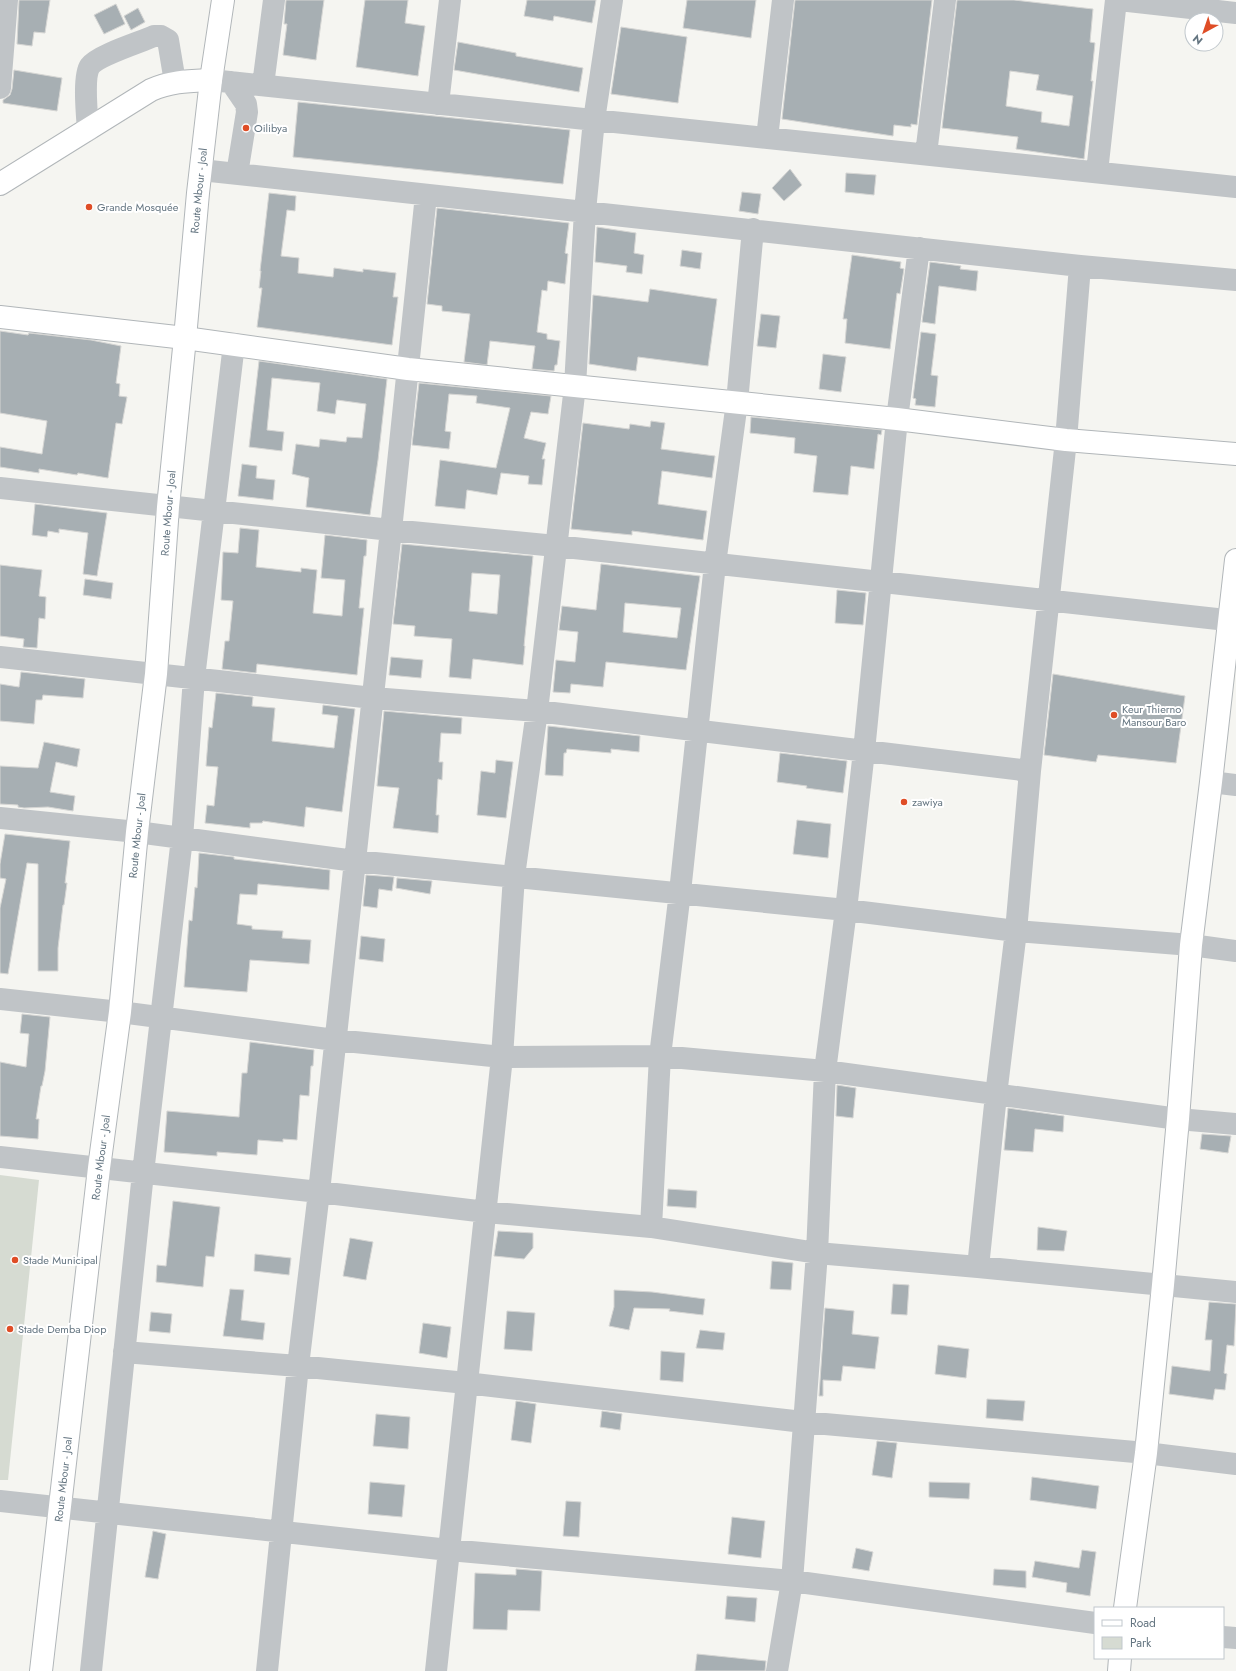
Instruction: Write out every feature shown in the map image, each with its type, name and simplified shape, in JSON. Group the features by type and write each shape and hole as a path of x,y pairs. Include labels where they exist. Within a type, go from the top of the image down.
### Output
{"main road":[{"name":"Route Mbour - Joal","path":"41,1671 99,1168 120,1012 137,832 156,674 168,506 186,338 201,170 221,81 223,0"},
{"path":"0,184 151,90 175,82 221,81"},
{"path":"0,317 234,344 408,369 897,419 1066,440 1236,454"},
{"path":"1125,1607 1146,1453 1178,1119 1191,945 1233,620 1236,560"},
{"path":"1118,1671 1120,1659"}],"street":[{"path":"0,88 1,53 7,0"},
{"path":"263,86 274,0"},
{"path":"438,104 450,0"},
{"path":"436,1671 502,1057 514,876 537,711 575,386 585,211 594,120 612,0"},
{"path":"767,138 783,0"},
{"path":"926,154 945,0"},
{"path":"1097,172 1116,0"},
{"path":"1119,0 1236,13"},
{"path":"88,130 86,77 90,66 101,58 154,36 161,36 168,40 175,82"},
{"path":"221,81 1236,186"},
{"path":"221,81 246,104 247,112 237,174"},
{"path":"201,170 753,229 1080,266 1236,280"},
{"path":"267,1671 298,1366 319,1192 373,698 426,194"},
{"path":"651,1227 660,1056 680,892 715,564 737,402 753,229"},
{"path":"777,1671 792,1581 816,1253 824,1071 846,910 864,750 897,419 919,248"},
{"path":"978,1267 996,1095 1016,932 1030,771 1066,440 1080,266"},
{"path":"91,1671 143,1173 182,838 194,678 234,344"},
{"path":"0,488 391,530 556,546 1048,601 1233,620"},
{"path":"0,657 373,698 537,711 1030,771"},
{"path":"1211,782 1236,785"},
{"path":"0,818 137,832 355,861 680,892 846,910 1016,932 1191,945 1236,951"},
{"path":"0,999 120,1012 335,1040 502,1057 660,1056 824,1071 1178,1119 1236,1124"},
{"path":"0,1158 319,1192 486,1212 651,1227 816,1253 1236,1292"},
{"path":"124,1352 298,1366 466,1383 803,1422 1146,1453 1236,1464"},
{"path":"0,1501 449,1550 792,1581 1094,1623"},
{"path":"1224,1637 1236,1638"}],"green space":[{"name":"Stade Municipal","path":"0,1175 39,1180 8,1480 0,1480"}],"building":[{"path":"19,0 50,0 45,33 34,32 32,46 17,44"},
{"path":"286,0 324,0 316,60 283,55 287,24 284,24"},
{"path":"365,0 408,0 405,23 425,26 418,76 356,67"},
{"path":"527,0 596,0 592,23 554,16 553,21 524,16"},
{"path":"687,0 756,0 751,38 683,28"},
{"path":"795,0 932,0 917,125 911,124 911,127 894,125 893,136 782,119"},
{"path":"957,0 1014,0 1093,9 1090,42 1095,43 1091,81 1093,81 1084,159 1016,149 1018,137 942,128","holes":["1010,71 1039,75 1036,90 1073,96 1069,126 1041,122 1042,112 1006,106"]},
{"path":"116,4 125,24 104,34 94,15"},
{"path":"138,8 145,22 131,30 124,16"},
{"path":"621,27 687,37 678,103 611,94"},
{"path":"458,42 516,53 516,56 583,68 579,92 454,70"},
{"path":"14,70 62,78 57,111 3,103 3,100 10,95 12,89"},
{"path":"298,102 570,130 563,184 293,157"},
{"path":"790,169 802,185 784,201 772,188"},
{"path":"846,173 876,175 874,195 845,192"},
{"path":"742,192 761,194 758,214 739,211"},
{"path":"269,193 296,196 295,211 287,210 281,256 299,258 298,273 333,277 334,268 363,272 363,269 396,273 393,297 398,297 392,345 257,327 262,288 259,288 260,271"},
{"path":"437,208 569,223 565,253 568,254 565,284 548,281 547,291 542,290 537,332 547,334 547,339 560,341 557,365 555,365 554,371 532,369 535,346 490,341 487,365 464,362 470,314 442,311 442,306 427,304"},
{"path":"597,227 636,233 634,253 644,255 642,274 626,272 627,266 595,262"},
{"path":"682,250 702,253 700,269 680,266"},
{"path":"852,255 901,262 900,268 904,269 900,294 897,293 890,349 845,343 847,319 843,319"},
{"path":"930,262 961,266 960,269 978,271 976,291 939,286 935,324 922,322"},
{"path":"650,289 717,299 708,366 638,357 636,371 589,364 593,295 648,302"},
{"path":"761,314 780,316 776,348 757,346"},
{"path":"0,331 28,335 29,333 91,340 121,346 116,383 120,384 119,396 127,397 122,424 116,423 108,478 39,469 39,473 0,467 0,447 42,454 47,421 0,413"},
{"path":"921,332 936,334 931,375 938,376 935,407 915,405 916,399 913,398"},
{"path":"823,354 846,357 841,392 819,389"},
{"path":"259,361 387,379 370,515 306,507 309,478 292,474 296,444 319,447 320,439 346,442 347,437 362,438 366,404 337,400 335,414 317,411 320,383 272,378 267,430 284,432 282,451 249,447"},
{"path":"419,383 551,396 548,414 531,412 524,438 546,443 542,459 545,459 542,485 528,484 529,476 501,473 497,495 467,490 465,509 435,506 440,460 496,468 510,408 476,403 477,396 449,394 445,431 451,432 449,449 412,445"},
{"path":"751,417 882,430 881,435 878,434 874,469 851,466 848,495 813,492 817,456 794,453 795,438 750,433"},
{"path":"651,421 665,423 661,449 715,456 712,478 662,471 658,504 707,511 703,540 632,531 632,535 571,529 583,423 629,429 630,424 650,427"},
{"path":"242,464 257,466 256,478 275,480 273,500 238,496"},
{"path":"35,504 107,513 97,576 83,574 88,533 59,529 59,533 48,531 47,537 32,535"},
{"path":"240,528 259,530 256,567 301,572 301,568 317,570 313,613 342,616 345,580 321,578 325,535 367,540 359,608 364,608 357,675 257,664 256,673 222,669 225,641 229,641 233,601 221,600 223,552 238,553"},
{"path":"402,544 533,556 523,665 473,659 471,679 449,677 452,639 414,636 415,626 393,624","holes":["472,573 500,575 497,614 469,611"]},
{"path":"601,564 700,576 686,670 606,662 603,687 571,684 570,693 553,692 556,660 575,662 578,632 559,630 562,606 596,610","holes":["625,603 681,608 677,638 623,632"]},
{"path":"0,565 42,570 39,596 46,597 45,619 39,618 37,648 23,647 24,639 0,636"},
{"path":"85,579 113,583 111,599 83,595"},
{"path":"837,590 866,593 863,625 835,623"},
{"path":"391,657 423,660 421,678 389,675"},
{"path":"21,672 85,679 83,698 43,695 42,700 36,700 34,724 0,721 0,684 19,687"},
{"name":"Keur Thierno Mansour Baro","path":"1053,674 1185,696 1176,763 1098,755 1096,762 1044,755"},
{"path":"216,693 253,697 252,706 275,708 272,741 334,748 338,716 322,714 323,705 355,709 342,812 306,807 304,827 263,821 262,823 250,823 250,828 205,823 207,805 214,806 218,767 206,766 209,727 212,728"},
{"path":"384,711 462,718 461,734 441,733 439,762 443,762 442,780 438,779 436,815 439,815 438,833 393,828 399,788 377,786"},
{"path":"548,726 640,736 639,752 611,749 611,753 567,749 566,753 564,753 563,776 545,775"},
{"path":"44,742 80,749 77,767 56,762 50,792 75,796 73,811 48,807 24,808 18,807 18,805 0,804 0,766 38,768"},
{"path":"780,753 847,761 843,793 777,782"},
{"path":"496,760 513,762 506,818 477,815 481,771 495,773"},
{"path":"797,820 831,824 828,858 793,854"},
{"path":"5,834 70,841 65,883 67,883 58,948 58,971 38,971 38,864 27,863 8,974 0,973 0,908 6,879 0,878 0,864"},
{"path":"199,853 234,857 234,859 330,870 329,890 258,884 257,895 240,894 237,924 252,926 252,929 283,931 282,938 311,940 309,964 250,960 247,992 184,987 189,920 192,921 195,887 197,888"},
{"path":"366,875 394,877 392,891 379,889 377,908 363,906"},
{"path":"397,878 432,881 430,894 396,888"},
{"path":"361,936 385,939 383,962 359,959"},
{"path":"22,1014 50,1017 45,1071 36,1119 39,1119 38,1139 0,1136 0,1062 26,1067 29,1034 20,1033"},
{"path":"250,1042 314,1050 313,1066 311,1066 309,1096 300,1095 297,1140 283,1139 283,1142 258,1140 257,1155 217,1152 217,1156 164,1152 167,1111 239,1117 242,1073 247,1073"},
{"path":"837,1085 856,1088 853,1118 836,1116"},
{"path":"1008,1108 1064,1116 1063,1132 1035,1129 1033,1152 1004,1150"},
{"path":"1202,1134 1231,1136 1228,1153 1200,1149"},
{"path":"668,1189 697,1191 696,1208 667,1206"},
{"path":"173,1201 220,1207 214,1257 206,1256 203,1287 156,1282 157,1265 166,1266"},
{"path":"1038,1227 1067,1231 1064,1251 1037,1250"},
{"path":"498,1231 533,1233 533,1248 524,1259 494,1256"},
{"path":"350,1238 373,1242 366,1280 343,1276"},
{"path":"255,1254 291,1258 289,1275 254,1271"},
{"path":"772,1261 793,1263 791,1290 770,1289"},
{"path":"893,1284 909,1285 907,1315 891,1314"},
{"path":"230,1289 244,1290 241,1320 265,1323 263,1340 223,1336"},
{"path":"614,1290 652,1292 705,1299 703,1315 669,1311 670,1309 634,1308 629,1330 609,1326 614,1307"},
{"path":"1209,1302 1236,1304 1234,1346 1227,1345 1224,1373 1227,1374 1225,1390 1215,1389 1213,1400 1169,1394 1172,1366 1210,1371 1212,1340 1205,1340"},
{"path":"825,1308 854,1311 852,1334 879,1337 875,1369 843,1366 841,1381 823,1380 823,1396 819,1396"},
{"path":"507,1311 535,1313 532,1351 504,1349"},
{"path":"151,1312 172,1314 170,1333 149,1331"},
{"path":"423,1323 451,1327 447,1358 419,1353"},
{"path":"700,1330 725,1333 723,1350 696,1348"},
{"path":"938,1345 969,1349 966,1378 935,1374"},
{"path":"661,1351 685,1353 683,1382 660,1380"},
{"path":"987,1399 1025,1401 1023,1421 986,1418"},
{"path":"516,1401 536,1404 531,1443 511,1440"},
{"path":"602,1411 622,1414 620,1430 600,1427"},
{"path":"376,1414 410,1417 408,1449 373,1446"},
{"path":"877,1441 897,1443 892,1478 872,1475"},
{"path":"1032,1477 1099,1486 1096,1509 1030,1500"},
{"path":"370,1482 405,1485 402,1517 368,1514"},
{"path":"929,1482 970,1483 969,1499 929,1497"},
{"path":"566,1501 581,1502 579,1537 563,1536"},
{"path":"732,1517 765,1521 761,1558 728,1554"},
{"path":"153,1531 166,1534 158,1579 145,1577"},
{"path":"856,1548 873,1552 869,1571 852,1568"},
{"path":"1082,1550 1096,1552 1090,1596 1066,1592 1067,1583 1032,1577 1035,1561 1079,1568"},
{"path":"516,1569 542,1571 540,1611 508,1610 507,1630 473,1629 475,1573 516,1575"},
{"path":"994,1569 1026,1571 1026,1588 993,1585"},
{"path":"727,1596 757,1598 755,1622 725,1619"},
{"path":"697,1654 766,1661 765,1671 695,1671"}],"place":[{"name":"Oilibya","path":"246,128"},
{"name":"Grande Mosquée","path":"89,207"},
{"name":"Keur Thierno Mansour Baro","path":"1114,715"},
{"name":"zawiya","path":"904,802"},
{"name":"Stade Municipal","path":"15,1260"},
{"name":"Stade Demba Diop","path":"10,1329"}]}
